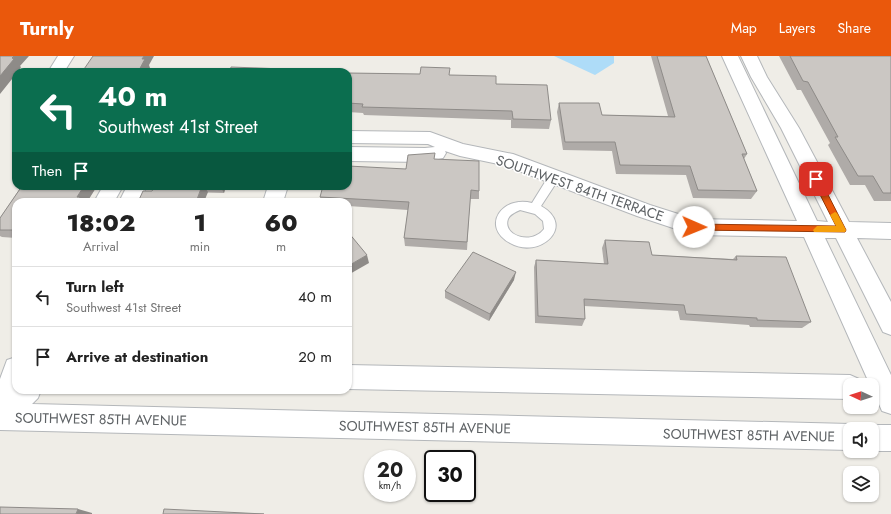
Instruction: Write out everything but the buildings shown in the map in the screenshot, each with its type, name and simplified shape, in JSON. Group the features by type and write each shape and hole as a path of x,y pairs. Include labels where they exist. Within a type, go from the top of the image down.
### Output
{"street":[{"path":"58,68 66,56"},
{"path":"730,56 809,230 885,391"},
{"path":"749,56 759,77 790,128 891,325"},
{"name":"SOUTHWEST 84TH TERRACE","path":"352,137 430,138 460,150 506,159 644,211 694,227 891,231"},
{"name":"SOUTHWEST 84TH TERRACE","path":"352,154 425,155 460,150"},
{"path":"352,377 843,387"},
{"path":"0,417 12,383"},
{"name":"SOUTHWEST 85TH AVENUE","path":"0,417 843,437"},
{"path":"879,438 891,438"}],"lane":[{"path":"535,207 554,177"}],"water":[{"path":"554,56 614,56 614,63 595,75"}],"slow traffic":[{"path":"817,230 842,230 835,215"}],"route":[{"path":"694,227 842,230 816,179"}]}
